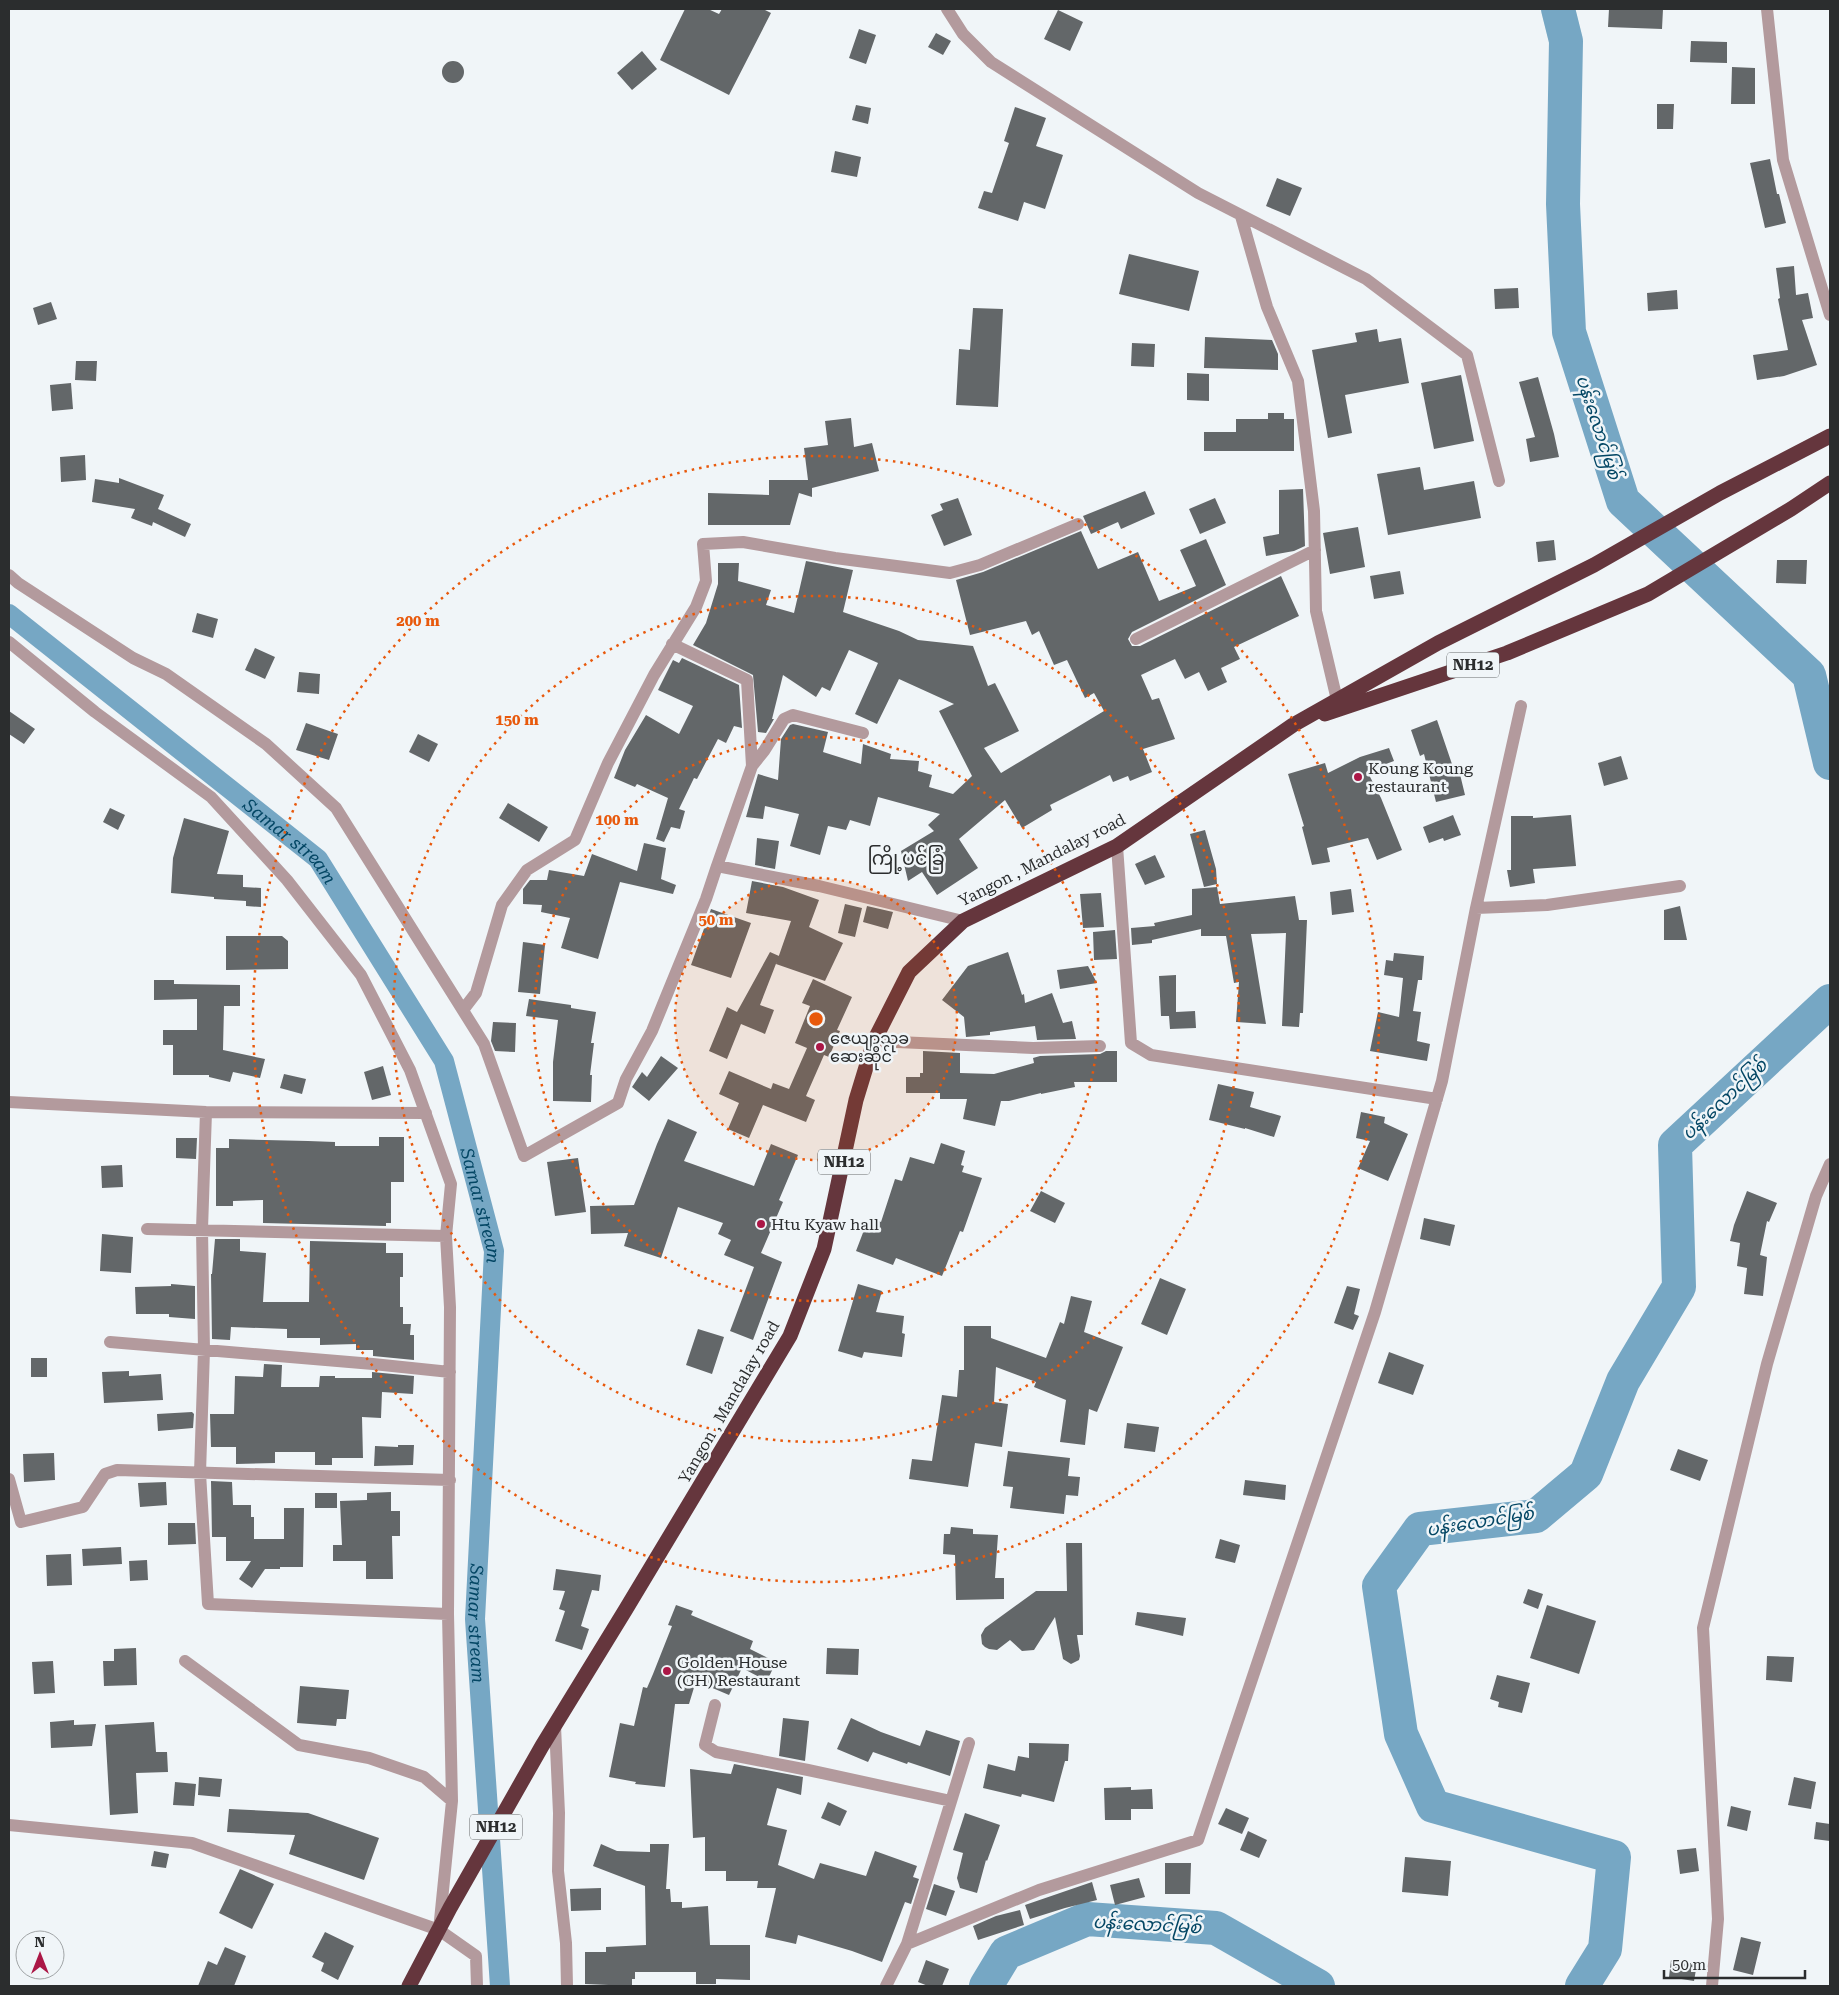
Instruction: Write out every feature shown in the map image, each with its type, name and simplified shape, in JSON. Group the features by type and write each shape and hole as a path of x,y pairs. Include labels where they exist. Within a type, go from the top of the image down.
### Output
{"highway":[{"name":"NH12","path":"1293,724 1438,643 1594,565 1716,496 1830,436"},
{"name":"NH12","path":"1293,724 1507,653 1648,594 1755,532 1830,482"},
{"name":"Yangon , Mandalay road","path":"439,1930 542,1746 790,1336 824,1249 856,1100 874,1041 909,972 963,921 1116,846 1293,724"},
{"name":"NH12","path":"409,1986 439,1930"}],"street":[{"path":"946,9 963,34 991,62 1198,193 1366,279 1467,355 1499,481"},
{"path":"1767,9 1783,160 1830,315"},
{"path":"1241,216 1267,307 1298,381 1314,511 1316,611 1337,700"},
{"path":"463,1010 476,993 502,905 527,870 575,840 608,763 654,675 696,607 706,581 704,544 744,542 835,558 950,573 980,566 1078,524"},
{"path":"1136,639 1315,550"},
{"path":"9,575 18,583 133,658 166,674 266,744 336,808 484,1044 524,1156 618,1102 626,1079 652,1031 706,899 752,766 784,719 792,715 863,733"},
{"path":"9,642 95,712 211,796 287,880 361,975 410,1070 451,1184 446,1236 450,1307 448,1614 452,1801 439,1930"},
{"path":"672,644 747,680 752,766"},
{"path":"907,1944 1038,1890 1198,1840 1375,1312 1437,1099 1476,908 1521,706"},
{"path":"1116,846 1131,1043 1151,1055 1437,1099"},
{"path":"717,866 819,886 963,921"},
{"path":"1476,908 1548,905 1680,886"},
{"path":"874,1041 1033,1048 1100,1046"},
{"path":"9,1102 206,1112 426,1112"},
{"path":"206,1112 202,1228 204,1350 200,1473 208,1604 448,1614"},
{"path":"1712,1986 1718,1919 1703,1628 1767,1364 1816,1196 1830,1164"},
{"path":"1816,1196 1830,1195"},
{"path":"148,1228 446,1236"},
{"path":"110,1342 450,1372"},
{"path":"9,1479 21,1522 83,1507 104,1474 116,1470 450,1480"},
{"path":"185,1661 299,1745 369,1758 424,1777 452,1801"},
{"path":"715,1705 705,1745 716,1752 952,1801"},
{"path":"555,1726 559,1813 558,1871 566,1943 567,1986"},
{"path":"886,1986 907,1944 969,1743"},
{"path":"9,1825 192,1843 439,1930 476,1956 477,1986"}],"building":[{"path":"685,9 708,9 719,14 722,9 763,9 771,13 729,95 660,60"},
{"path":"1609,9 1663,9 1662,29 1608,27"},
{"path":"1058,10 1083,22 1070,51 1044,39"},
{"path":"859,29 876,35 866,64 849,58"},
{"path":"936,33 951,41 943,55 928,47"},
{"path":"1691,41 1727,42 1727,63 1690,62"},
{"path":"642,51 657,69 632,90 617,73"},
{"path":"453,61 461,64 464,72 461,80 453,83 445,80 442,72 445,64"},
{"path":"1732,67 1755,68 1755,104 1731,104"},
{"path":"1657,104 1674,104 1673,129 1657,129"},
{"path":"856,105 871,108 868,124 852,120"},
{"path":"1015,107 1046,118 1036,146 1063,155 1045,209 1024,202 1018,221 978,208 984,191 992,193 1009,143 1004,141"},
{"path":"835,151 861,157 857,177 831,172"},
{"path":"1770,159 1777,194 1779,194 1786,223 1765,228 1750,163"},
{"path":"1277,178 1302,188 1290,216 1266,206"},
{"path":"1129,254 1199,271 1189,311 1119,294"},
{"path":"1794,266 1796,295 1808,293 1813,318 1802,320 1817,365 1784,376 1757,380 1753,355 1788,350 1778,299 1780,298 1776,268"},
{"path":"1518,288 1519,308 1495,309 1494,289"},
{"path":"1677,290 1678,309 1648,311 1647,293"},
{"path":"51,302 57,319 38,325 33,308"},
{"path":"973,308 1003,309 998,407 956,405 959,349 970,350"},
{"path":"1377,329 1379,342 1401,338 1409,383 1345,395 1352,433 1328,438 1312,350 1357,342 1355,333"},
{"path":"1205,337 1272,340 1278,354 1278,370 1204,368"},
{"path":"1132,343 1155,344 1154,367 1131,366"},
{"path":"76,361 97,361 96,381 75,380"},
{"path":"1187,373 1209,374 1209,401 1187,400"},
{"path":"1461,375 1474,441 1434,449 1421,383"},
{"path":"1538,377 1559,457 1530,462 1526,439 1535,437 1519,382"},
{"path":"71,383 73,409 52,411 50,385"},
{"path":"1268,413 1284,413 1284,419 1294,419 1294,451 1204,451 1204,432 1236,432 1236,419 1268,419"},
{"path":"851,418 854,447 872,443 879,471 812,488 812,497 799,493 790,525 708,525 708,493 769,495 769,480 808,480 804,448 828,445 825,421"},
{"path":"85,455 86,480 61,482 60,457"},
{"path":"1420,467 1424,490 1474,481 1481,518 1388,535 1377,474"},
{"path":"119,478 164,495 158,509 191,524 185,537 153,522 152,526 131,518 135,509 92,502 95,479 119,483"},
{"path":"1303,489 1305,546 1294,551 1266,556 1263,537 1279,534 1279,490"},
{"path":"1145,491 1155,514 1121,529 1118,522 1091,534 1083,516"},
{"path":"958,498 972,535 944,546 931,515 943,510 940,504"},
{"path":"1215,498 1226,523 1200,534 1189,509"},
{"path":"1358,527 1365,567 1330,574 1323,533"},
{"path":"1081,531 1098,569 1138,552 1159,601 1196,586 1180,550 1206,539 1226,585 1132,632 1128,639 1132,646 1140,646 1281,576 1299,616 1234,647 1240,659 1221,668 1227,682 1208,691 1199,672 1185,679 1175,659 1141,675 1152,700 1159,698 1175,739 1143,749 1152,772 1130,781 1128,776 1113,782 1110,775 1050,805 1052,810 1022,828 1005,800 959,839 978,868 937,895 922,872 908,881 901,851 934,831 928,825 940,814 878,797 870,826 850,820 846,830 828,826 820,855 790,846 799,814 765,806 763,819 746,817 758,774 778,780 781,739 790,725 793,724 828,732 823,752 861,764 863,744 891,754 890,759 919,761 918,771 932,775 929,787 953,794 972,776 939,711 954,704 899,679 877,724 855,714 878,663 849,650 830,691 822,687 816,697 783,675 772,719 774,719 766,733 758,732 753,675 693,645 706,623 718,584 718,563 739,563 738,581 771,590 766,605 794,613 806,561 853,570 843,612 899,631 918,640 973,646 988,686 995,683 1019,731 984,748 1001,773 1104,711 1094,693 1085,698 1067,660 1054,665 1039,631 1032,635 1026,621 970,635 956,580 983,572"},
{"path":"1554,540 1556,560 1538,562 1536,542"},
{"path":"1777,560 1807,560 1806,584 1776,583"},
{"path":"1400,571 1404,594 1374,599 1370,576"},
{"path":"197,613 218,619 213,638 192,632"},
{"path":"255,648 275,657 265,679 245,670"},
{"path":"682,658 739,685 742,728 734,726 726,743 718,739 697,779 694,778 679,809 685,811 680,829 671,827 664,842 656,839 668,798 637,784 635,787 614,778 625,750 646,715 679,734 693,706 658,690 673,660 679,663"},
{"path":"299,672 320,674 319,694 297,692"},
{"path":"9,711 35,729 24,744 9,734"},
{"path":"1437,720 1453,767 1458,766 1465,795 1436,802 1424,754 1420,756 1411,730"},
{"path":"306,723 338,734 329,760 296,750"},
{"path":"418,734 438,744 429,762 409,752"},
{"path":"1389,748 1394,761 1367,771 1381,798 1402,850 1377,860 1368,838 1327,848 1330,862 1312,865 1302,827 1304,826 1288,774 1325,763 1328,773 1360,757"},
{"path":"1621,756 1628,779 1604,786 1598,763"},
{"path":"508,803 548,827 539,842 499,818"},
{"path":"110,808 125,815 118,830 103,822"},
{"path":"1453,815 1461,835 1444,841 1443,838 1429,843 1423,827"},
{"path":"1571,815 1576,866 1533,869 1535,883 1510,887 1507,870 1511,870 1511,816 1533,816 1533,818"},
{"path":"184,818 229,831 217,874 243,875 243,887 261,888 261,907 246,906 246,901 171,893 173,858"},
{"path":"1205,830 1216,869 1217,884 1204,887 1190,834"},
{"path":"757,838 779,841 775,869 755,865"},
{"path":"644,843 666,848 661,879 676,885 673,894 620,882 598,959 561,948 570,918 541,912 542,905 523,904 523,889 530,880 547,880 549,870 584,876 592,854 637,871"},
{"path":"1155,855 1165,877 1145,885 1135,864"},
{"path":"752,881 783,887 819,900 809,927 843,943 825,981 776,964 791,921 746,913"},
{"path":"1217,887 1220,904 1295,896 1299,920 1307,920 1303,1013 1300,1013 1299,1027 1282,1026 1286,933 1251,934 1266,1024 1236,1022 1239,982 1234,983 1226,936 1201,936 1201,929 1152,940 1152,943 1132,945 1131,928 1155,926 1154,923 1192,915 1192,889"},
{"path":"1351,889 1354,912 1332,915 1330,892"},
{"path":"1101,893 1104,927 1083,928 1080,894"},
{"path":"845,904 862,908 855,937 838,933"},
{"path":"867,906 893,912 888,929 863,922"},
{"path":"1680,906 1687,940 1664,940 1664,910"},
{"path":"711,909 751,923 731,978 691,965"},
{"path":"1115,930 1117,959 1094,960 1093,932"},
{"path":"226,936 282,936 288,941 288,969 226,970"},
{"path":"523,942 545,945 540,994 518,992"},
{"path":"770,952 779,956 760,1005 774,1010 765,1034 741,1024 727,1059 709,1051 727,1007 737,1012"},
{"path":"1008,952 1022,995 1024,994 1025,1003 1052,993 1063,1023 1072,1021 1076,1039 1037,1040 1035,1026 990,1032 990,1035 966,1037 964,1017 942,1000 968,966"},
{"path":"1394,953 1424,956 1422,980 1418,980 1413,1011 1421,1012 1417,1041 1430,1044 1427,1061 1370,1051 1378,1012 1399,1017 1403,978 1384,975 1386,960 1393,961"},
{"path":"1088,966 1097,983 1060,989 1057,970"},
{"path":"1176,975 1176,1012 1195,1011 1196,1028 1170,1029 1169,1016 1161,1016 1159,976"},
{"path":"813,979 852,997 837,1030 840,1031 829,1057 824,1055 806,1096 815,1100 806,1122 763,1105 749,1138 728,1129 739,1103 719,1094 729,1071 771,1089 773,1083 789,1089 807,1048 795,1043 810,1006 802,1003"},
{"path":"154,980 174,980 174,984 240,985 240,1006 224,1006 223,1050 265,1059 260,1078 233,1072 230,1082 209,1077 209,1075 173,1075 173,1045 163,1045 163,1030 197,1030 197,999 154,1000"},
{"path":"529,999 571,1005 571,1008 596,1012 591,1043 594,1043 590,1075 592,1075 591,1102 553,1101 553,1062 558,1020 526,1016"},
{"path":"493,1022 516,1023 515,1052 495,1051 491,1041"},
{"path":"923,1051 960,1053 960,1073 994,1074 1034,1063 1033,1058 1040,1056 1100,1054 1106,1051 1117,1051 1117,1082 1074,1082 1075,1087 1001,1101 995,1126 963,1119 967,1099 940,1099 940,1093 906,1093 906,1077 920,1077 920,1073 923,1073"},
{"path":"661,1056 678,1068 649,1101 632,1087 642,1072 647,1077"},
{"path":"383,1066 391,1095 372,1100 364,1072"},
{"path":"284,1074 306,1079 302,1094 280,1088"},
{"path":"1218,1084 1254,1092 1250,1107 1281,1116 1274,1137 1209,1120"},
{"path":"1361,1112 1385,1117 1384,1123 1408,1134 1388,1181 1358,1168 1370,1141 1356,1138"},
{"path":"668,1119 697,1132 684,1161 754,1186 771,1144 798,1155 779,1200 783,1202 761,1253 782,1262 753,1340 730,1331 754,1267 724,1255 731,1240 718,1234 723,1223 678,1207 661,1258 624,1246 628,1233 591,1234 590,1206 634,1205"},
{"path":"379,1137 404,1137 404,1182 391,1182 391,1223 386,1223 386,1226 263,1223 263,1200 233,1201 233,1206 216,1206 216,1148 229,1148 229,1139 335,1142 335,1146 379,1146"},
{"path":"176,1138 197,1138 196,1159 176,1158"},
{"path":"941,1143 965,1151 961,1165 964,1166 962,1172 982,1178 963,1232 960,1231 942,1276 896,1258 893,1265 856,1251 869,1217 881,1222 895,1179 902,1181 910,1157 934,1164"},
{"path":"578,1158 586,1212 555,1216 547,1162"},
{"path":"122,1165 123,1187 102,1188 101,1166"},
{"path":"1041,1191 1065,1203 1055,1223 1030,1211"},
{"path":"1747,1191 1777,1203 1769,1222 1767,1221 1760,1255 1767,1257 1763,1296 1744,1294 1747,1268 1737,1266 1740,1243 1730,1241"},
{"path":"1424,1218 1455,1225 1450,1246 1420,1239"},
{"path":"102,1234 133,1237 131,1273 100,1271"},
{"path":"215,1239 240,1239 240,1251 266,1253 263,1302 309,1302 310,1241 386,1243 386,1253 403,1253 403,1277 400,1277 400,1307 403,1307 403,1324 411,1324 410,1335 414,1335 414,1360 373,1356 373,1350 356,1350 356,1344 320,1345 320,1338 287,1338 287,1329 231,1327 230,1340 212,1339 211,1274"},
{"path":"1160,1278 1186,1289 1167,1335 1141,1324"},
{"path":"171,1284 195,1286 195,1319 169,1317 169,1314 136,1314 135,1287 171,1286"},
{"path":"858,1284 882,1291 876,1312 904,1316 902,1333 905,1334 902,1357 864,1352 862,1358 838,1351"},
{"path":"1347,1286 1360,1289 1354,1314 1359,1316 1353,1330 1334,1323"},
{"path":"1071,1296 1092,1301 1084,1332 1123,1347 1097,1412 1089,1409 1085,1445 1060,1442 1066,1400 1034,1387 1036,1382 996,1367 994,1402 1008,1404 1002,1447 975,1443 968,1487 909,1479 912,1459 932,1461 942,1395 957,1397 959,1370 964,1370 964,1326 991,1326 991,1338 1046,1358 1060,1322 1064,1324"},
{"path":"698,1329 724,1337 712,1374 686,1365"},
{"path":"1389,1352 1424,1365 1413,1395 1378,1383"},
{"path":"31,1358 47,1358 47,1377 31,1377"},
{"path":"264,1364 282,1365 281,1387 319,1387 320,1376 372,1378 372,1372 414,1376 413,1394 382,1392 381,1418 362,1417 363,1458 332,1458 332,1465 315,1465 315,1452 275,1452 275,1463 236,1464 236,1447 211,1447 210,1414 234,1414 235,1376 263,1377"},
{"path":"129,1371 129,1376 161,1374 163,1400 104,1403 102,1372"},
{"path":"192,1412 194,1414 193,1428 158,1431 157,1414"},
{"path":"1127,1423 1159,1427 1155,1452 1124,1448"},
{"path":"398,1445 414,1445 413,1465 374,1466 375,1446 398,1447"},
{"path":"1678,1449 1708,1460 1700,1481 1670,1470"},
{"path":"1008,1451 1070,1458 1068,1476 1080,1477 1078,1496 1066,1495 1064,1514 1010,1508 1013,1487 1003,1486"},
{"path":"54,1453 55,1480 24,1482 23,1454"},
{"path":"1245,1480 1286,1485 1285,1500 1243,1495"},
{"path":"211,1481 232,1482 233,1505 251,1505 251,1517 254,1517 254,1539 284,1539 284,1508 304,1508 303,1567 265,1569 252,1588 239,1579 251,1561 226,1561 226,1537 212,1537"},
{"path":"166,1482 167,1505 140,1507 138,1483"},
{"path":"391,1492 391,1511 400,1511 400,1536 392,1536 393,1579 366,1579 366,1561 333,1561 333,1545 342,1545 340,1501 367,1500 367,1493"},
{"path":"315,1493 337,1493 337,1508 315,1508"},
{"path":"168,1523 195,1523 196,1544 168,1545"},
{"path":"951,1527 973,1529 973,1534 998,1535 995,1578 1004,1578 1004,1599 956,1600 955,1555 943,1554 944,1534 950,1534"},
{"path":"1220,1539 1240,1545 1235,1563 1215,1558"},
{"path":"1066,1543 1082,1543 1083,1635 1077,1635 1079,1660 1071,1664 1063,1659 1055,1617 1034,1650 1022,1651 1010,1640 997,1650 985,1647 982,1644 981,1635 985,1628 1036,1591 1067,1591"},
{"path":"121,1547 122,1564 83,1566 82,1549"},
{"path":"71,1554 72,1585 47,1586 46,1555"},
{"path":"147,1560 148,1580 130,1581 129,1561"},
{"path":"556,1569 601,1575 599,1591 592,1590 581,1626 589,1629 582,1650 555,1641 565,1611 559,1609 565,1591 553,1590"},
{"path":"1528,1589 1543,1594 1538,1609 1523,1603"},
{"path":"676,1605 693,1611 691,1615 753,1641 750,1649 776,1662 767,1681 742,1668 729,1695 696,1681 689,1704 675,1704 665,1787 635,1784 636,1782 609,1777 620,1723 634,1726 643,1687 647,1688 653,1674 672,1626 668,1625"},
{"path":"1547,1605 1596,1621 1579,1674 1530,1658"},
{"path":"1137,1612 1186,1618 1183,1636 1135,1625"},
{"path":"136,1648 137,1685 104,1686 103,1661 114,1661 114,1649"},
{"path":"827,1648 859,1649 858,1675 826,1674"},
{"path":"1767,1656 1794,1657 1792,1682 1766,1680"},
{"path":"53,1661 55,1693 34,1694 32,1662"},
{"path":"1497,1675 1530,1683 1522,1713 1498,1707 1499,1702 1490,1699"},
{"path":"300,1686 349,1690 346,1719 337,1719 336,1726 297,1723"},
{"path":"783,1718 809,1721 805,1761 779,1756"},
{"path":"851,1718 881,1732 920,1746 926,1730 960,1741 950,1776 873,1752 868,1762 837,1749"},
{"path":"74,1720 74,1725 96,1724 92,1746 51,1748 50,1722"},
{"path":"154,1722 156,1752 167,1752 168,1772 136,1773 138,1813 110,1815 105,1725"},
{"path":"1029,1743 1069,1744 1068,1761 1065,1761 1054,1802 1022,1794 1021,1797 983,1788 988,1764 1015,1771 1018,1756 1029,1758"},
{"path":"734,1764 803,1777 801,1795 777,1788 767,1825 787,1830 778,1865 814,1879 820,1863 866,1876 875,1851 917,1866 913,1877 919,1879 911,1904 905,1902 882,1962 798,1935 796,1944 765,1937 776,1888 757,1888 758,1881 726,1881 726,1871 705,1871 705,1837 693,1838 690,1769 731,1774"},
{"path":"199,1777 222,1779 220,1797 198,1795"},
{"path":"1794,1777 1816,1782 1811,1809 1788,1805"},
{"path":"175,1782 196,1784 194,1806 173,1805"},
{"path":"1131,1787 1131,1790 1152,1789 1153,1809 1131,1809 1131,1820 1105,1820 1104,1788"},
{"path":"828,1802 847,1811 840,1826 821,1818"},
{"path":"1731,1806 1751,1811 1747,1831 1727,1826"},
{"path":"1226,1808 1249,1818 1242,1834 1218,1824"},
{"path":"229,1809 308,1813 379,1838 364,1880 289,1854 295,1835 227,1832"},
{"path":"965,1813 1000,1825 986,1860 977,1893 960,1888 957,1878 963,1853 953,1850"},
{"path":"1816,1822 1830,1824 1830,1841 1814,1839"},
{"path":"1248,1831 1267,1840 1259,1858 1240,1850"},
{"path":"601,1844 617,1851 650,1852 650,1844 669,1844 666,1889 670,1889 671,1902 682,1902 682,1908 708,1906 710,1945 750,1945 750,1980 716,1979 716,1984 696,1984 696,1972 635,1972 632,1986 585,1984 585,1952 606,1952 606,1947 646,1945 645,1886 593,1866"},
{"path":"1696,1848 1699,1871 1680,1874 1677,1850"},
{"path":"154,1851 169,1854 166,1868 151,1866"},
{"path":"1405,1857 1451,1861 1448,1896 1402,1892"},
{"path":"1165,1863 1191,1863 1190,1894 1165,1894"},
{"path":"240,1869 274,1884 252,1929 219,1913"},
{"path":"1139,1878 1145,1897 1115,1905 1110,1885"},
{"path":"1092,1882 1097,1900 1030,1919 1025,1905"},
{"path":"934,1884 955,1891 946,1916 926,1909"},
{"path":"601,1888 601,1910 571,1911 570,1889"},
{"path":"1020,1910 1024,1925 978,1940 973,1926 996,1916"},
{"path":"325,1932 354,1946 338,1980 321,1971 324,1963 312,1957"},
{"path":"1741,1937 1761,1942 1753,1975 1733,1970"},
{"path":"225,1947 246,1956 234,1986 198,1986 208,1961 217,1965"},
{"path":"926,1960 949,1969 942,1986 928,1986 918,1982"},
{"path":"1671,1960 1697,1964 1694,1981 1669,1977"}],"waterway":[{"name":"ပန်းလောင်မြစ်","path":"1558,9 1566,41 1563,204 1569,332 1623,501 1809,675 1830,763"},
{"name":"Samar stream","path":"9,614 318,859 444,1061 494,1251 475,1619 500,1986"},
{"name":"ပန်းလောင်မြစ်","path":"1582,1986 1605,1949 1614,1857 1433,1806 1401,1734 1379,1586 1420,1529 1536,1516 1586,1474 1623,1381 1679,1287 1675,1145 1830,1001"},
{"name":"ပန်းလောင်မြစ်","path":"986,1986 1006,1953 1087,1919 1216,1928 1318,1986"}],"place":[{"name":"Koung Koung restaurant","path":"1358,777"},
{"name":"ဇေယျာသုခ ဆေးဆိုင်","path":"820,1047"},
{"name":"Htu Kyaw hall","path":"761,1224"},
{"name":"Golden House (GH) Restaurant","path":"667,1671"}],"district":[{"name":"ကြို့ပင်ခြံ","path":"906,858"}]}
